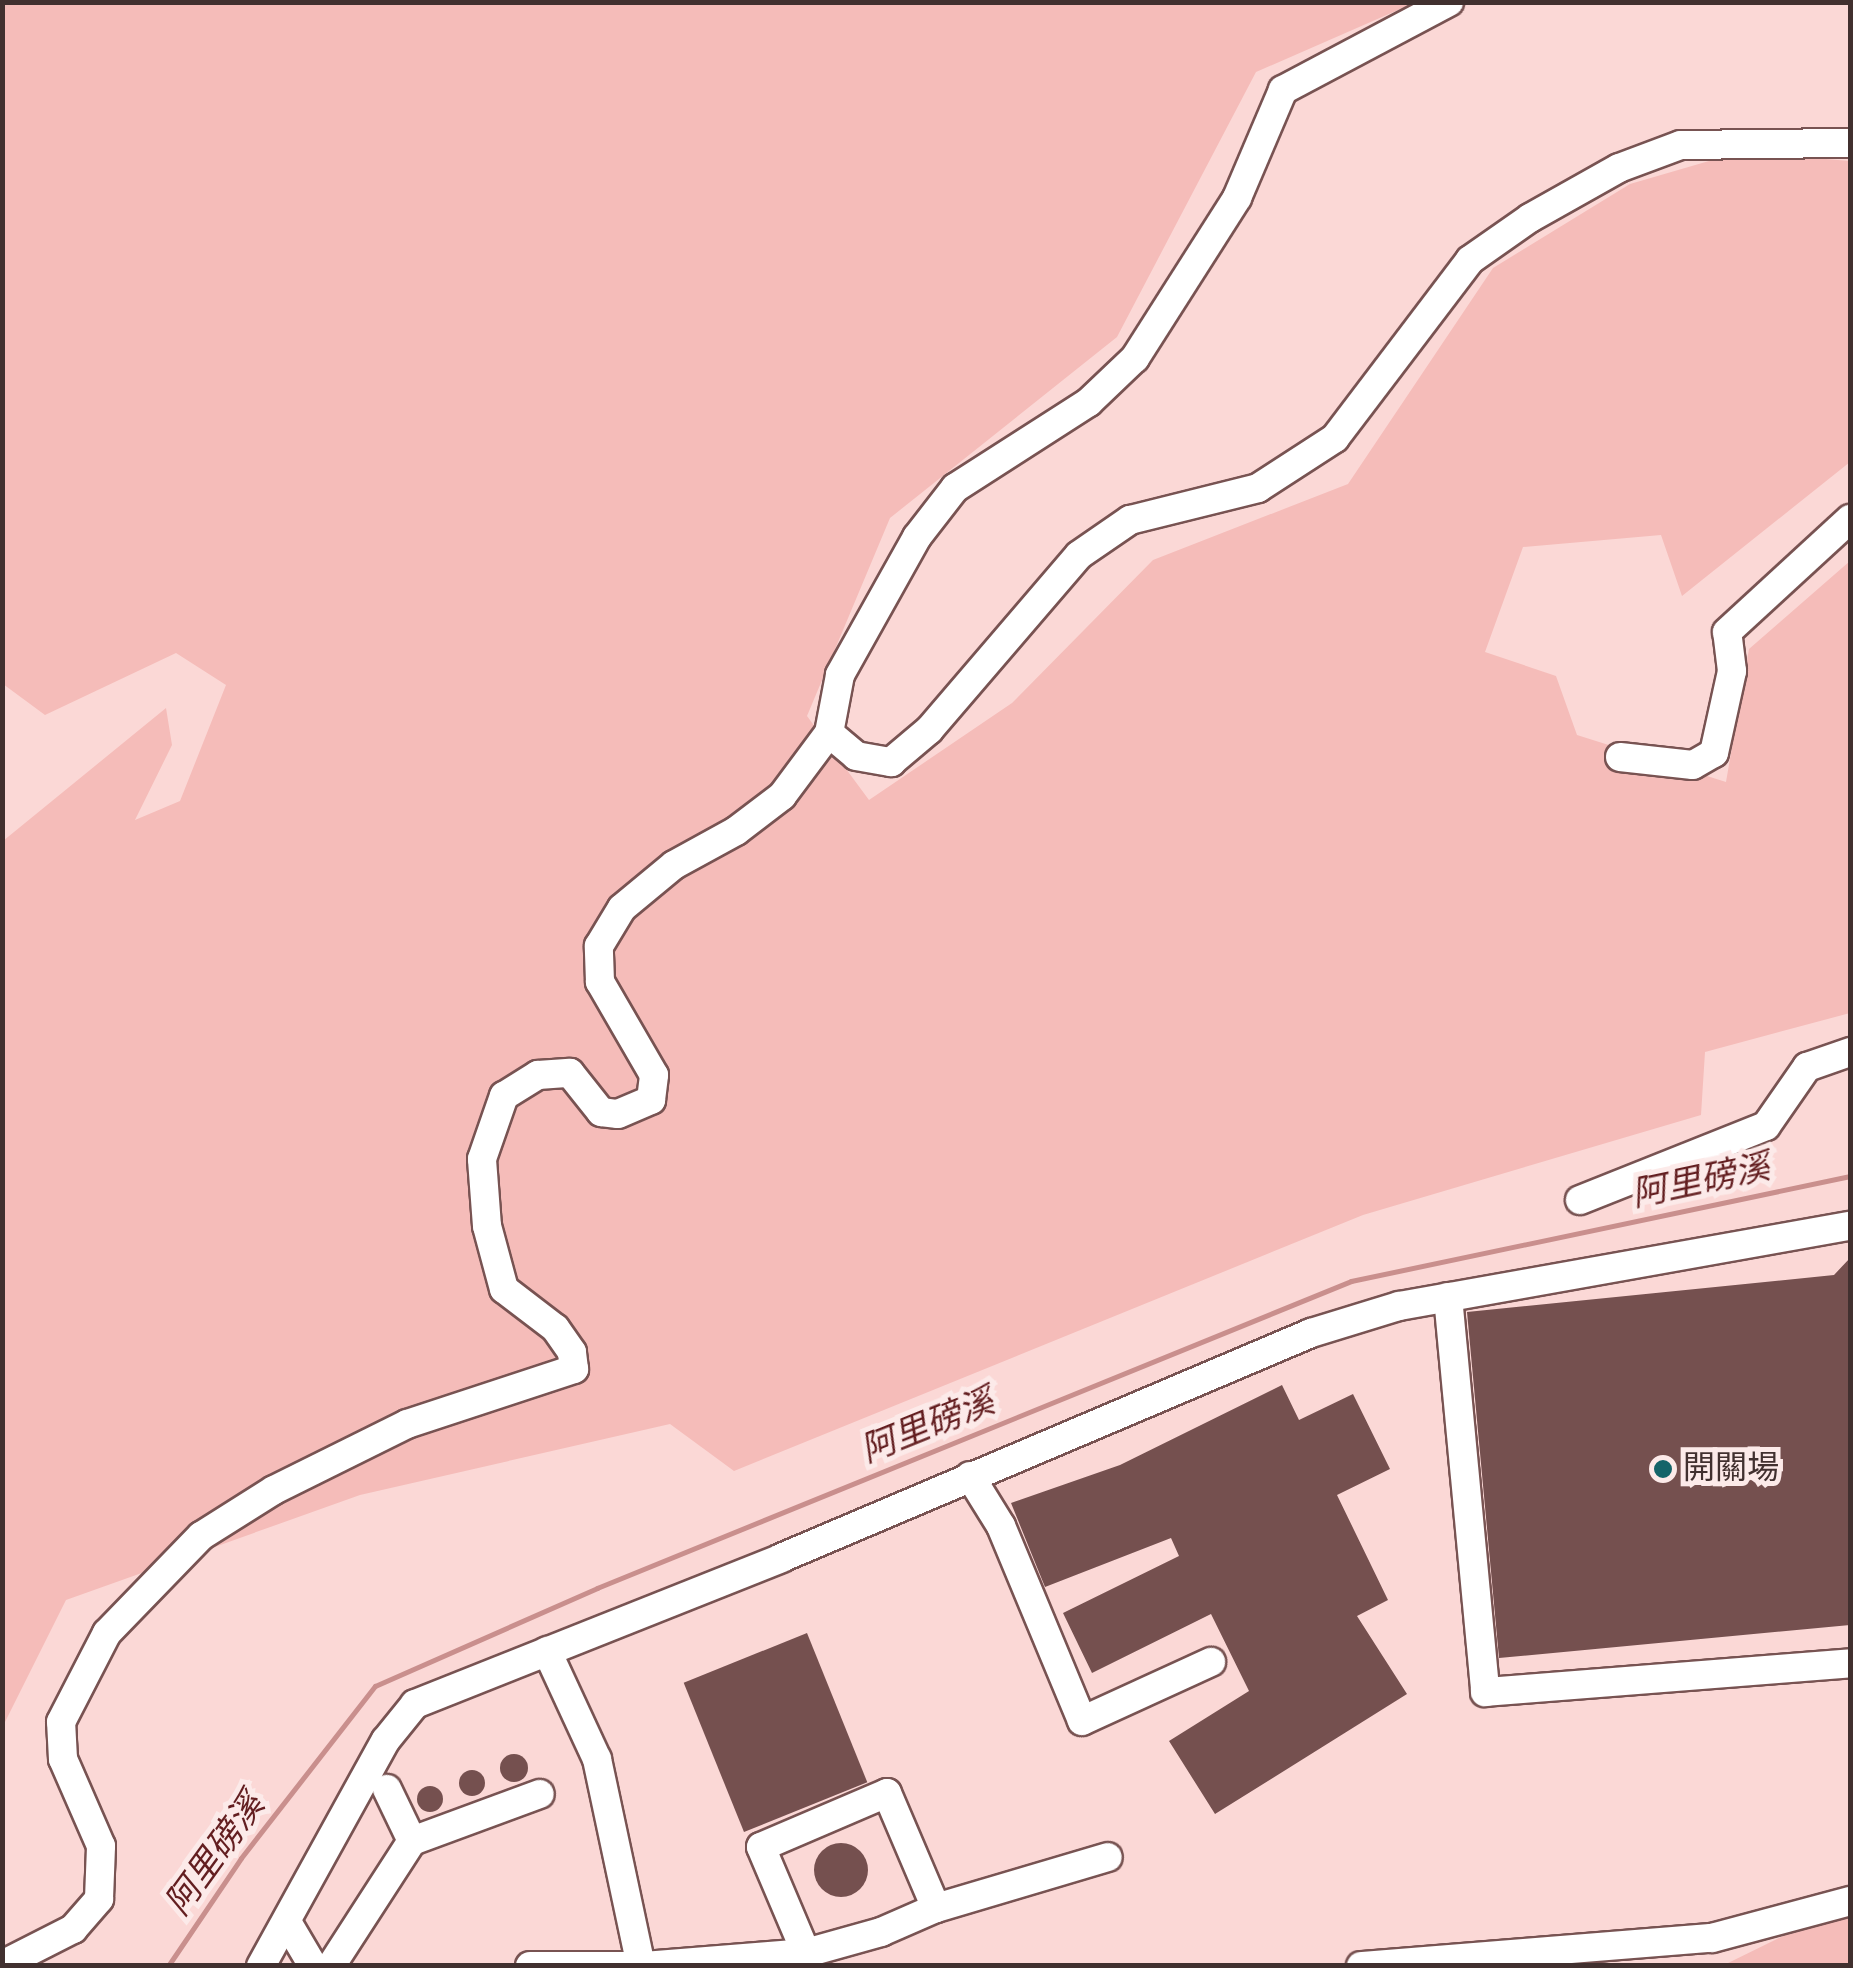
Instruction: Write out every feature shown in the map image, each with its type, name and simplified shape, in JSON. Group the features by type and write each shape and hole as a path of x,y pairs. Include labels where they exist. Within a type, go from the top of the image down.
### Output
{"lane":[{"path":"2,1965 73,1929 99,1898 101,1846 62,1759 61,1722 107,1633 201,1536 274,1490 408,1424 574,1370 572,1352 555,1328 504,1289 487,1226 482,1159 504,1096 538,1075 570,1073 601,1112 618,1114 650,1100 654,1074 600,982 599,946 635,897 782,796 829,733 840,675 917,537 955,488 1089,402 1136,358 1237,198 1282,90 1449,2"},
{"path":"829,733 856,756 892,762 929,730 1079,555 1130,520 1258,488 1336,438 1470,260 1530,218 1619,168 1681,145 1850,143"},
{"path":"1620,757 1692,765 1714,753 1732,671 1728,632 1850,519"},
{"path":"1580,1200 1766,1126 1808,1067 1850,1052"},
{"path":"262,1966 386,1740 415,1704 1311,1333 1448,1297 1850,1226"},
{"path":"1448,1297 1485,1692 1850,1663"},
{"path":"970,1476 1001,1526 1082,1722 1212,1662"},
{"path":"548,1651 597,1760 643,1966 806,1952 882,1932 936,1908 1108,1857"},
{"path":"388,1789 412,1841"},
{"path":"331,1966 412,1841 540,1794"},
{"path":"806,1952 761,1847 886,1794 936,1908"},
{"path":"1361,1966 1712,1938 1850,1901"},
{"path":"287,1922 313,1966"},
{"path":"530,1966 626,1966"}],"shaded area":[{"path":"3,3 1414,3 1256,72 1117,337 890,518 807,716 869,800 1012,703 1153,560 1348,484 1493,268 1630,184 1740,152 1850,161 1850,462 1682,596 1661,535 1523,547 1485,652 1556,676 1577,735 1726,782 1749,649 1850,561 1850,1013 1705,1052 1701,1115 1363,1215 734,1471 670,1424 360,1495 66,1600 3,1726 3,841 166,708 172,745 135,820 180,801 226,685 176,653 45,715 3,684"},
{"path":"1850,1903 1850,1965 1700,1966 1726,1964"}],"building":[{"name":"開關場","path":"1850,1258 1850,1625 1499,1658 1467,1312 1834,1275"},
{"path":"1282,1385 1299,1420 1353,1394 1390,1469 1337,1495 1388,1600 1357,1616 1407,1694 1215,1814 1169,1741 1249,1691 1211,1614 1092,1673 1063,1613 1179,1556 1171,1538 1045,1587 1011,1503 1120,1465"},
{"path":"807,1633 867,1782 744,1832 684,1683"},
{"path":"514,1754 524,1758 528,1768 524,1778 514,1782 504,1778 500,1768 504,1758"},
{"path":"472,1770 481,1774 485,1783 481,1792 472,1796 463,1792 459,1783 463,1774"},
{"path":"430,1786 440,1789 440,1809 430,1812 420,1809 417,1799 420,1789"},
{"path":"841,1843 860,1851 868,1870 860,1889 841,1897 822,1889 814,1870 822,1851"}],"waterway":[{"name":"阿里磅溪","path":"168,1966 241,1858 375,1686 597,1588 1351,1281 1850,1176"}],"place":[{"name":"開關場","path":"1663,1469"}]}
